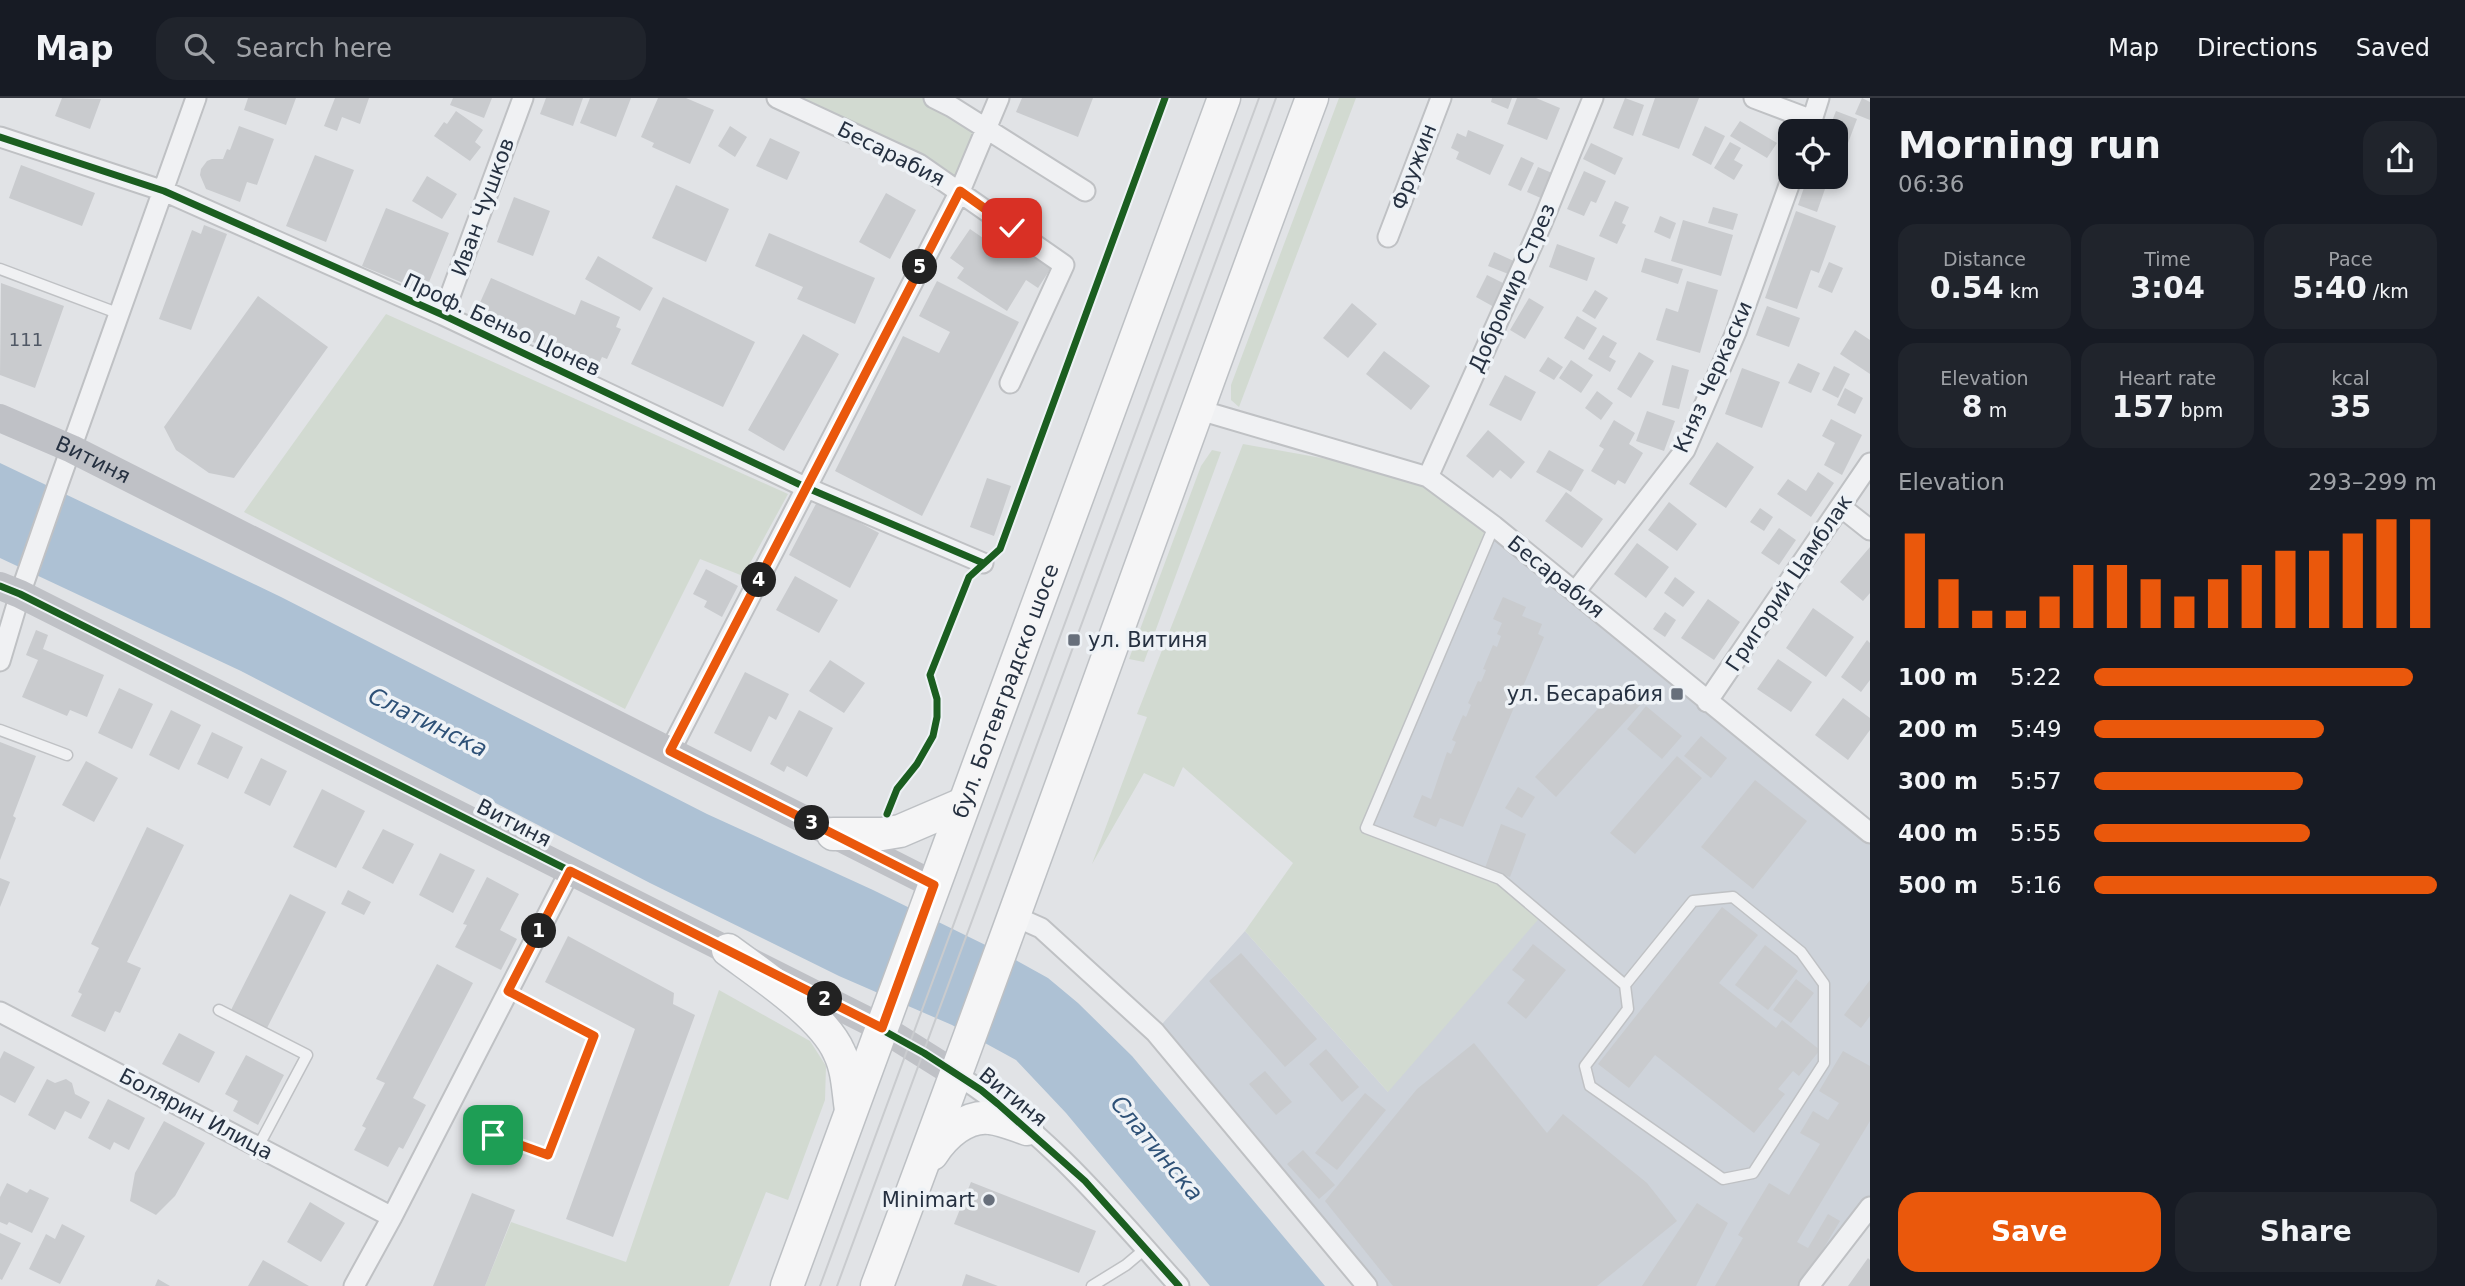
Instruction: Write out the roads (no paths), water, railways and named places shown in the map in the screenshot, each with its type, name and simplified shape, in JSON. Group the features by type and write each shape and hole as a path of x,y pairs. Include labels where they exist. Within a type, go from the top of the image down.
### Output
{"main road":[{"name":"бул. Ботевградско шосе","path":"787,1286 1224,98"},
{"path":"877,1286 957,1075 1196,409 1312,98"},
{"path":"832,834 883,834 900,831 963,804"},
{"path":"728,950 780,989 818,1023 835,1045 846,1072 851,1111"},
{"path":"921,1169 952,1129 966,1123 988,1118 1027,1129"}],"street":[{"path":"0,661 15,586 72,449 196,98"},
{"name":"Иван Чушков","path":"443,315 523,98"},
{"name":"Бесарабия","path":"778,98 919,164 1064,265 1010,383"},
{"path":"934,98 1085,191"},
{"path":"670,751 756,587 804,487 960,191 999,98"},
{"name":"Фружин","path":"1388,237 1440,98"},
{"name":"Добромир Стрез","path":"1428,477 1542,223 1593,98"},
{"path":"1754,98 1796,119"},
{"path":"1812,119 1819,98"},
{"name":"Проф. Беньо Цонев","path":"0,136 164,191 443,315 804,487 983,563"},
{"name":"Княз Черкаски","path":"1575,592 1685,450 1736,332 1788,189"},
{"name":"Бесарабия","path":"1196,409 1428,477 1494,526 1870,833"},
{"name":"Витиня","path":"0,418 72,449 934,885"},
{"name":"Григорий Цамблак","path":"1707,702 1870,464"},
{"path":"1841,507 1870,530"},
{"name":"Витиня","path":"15,586 882,1028 981,1090 1027,1129 1086,1181 1179,1286"},
{"path":"354,1286 570,871"},
{"path":"1014,916 1041,928 1156,1032 1367,1286"},
{"name":"Болярин Илица","path":"0,1012 392,1217"},
{"path":"1809,1286 1870,1207"}],"lane":[{"path":"0,270 120,314"},
{"path":"1494,526 1366,828 1500,879 1625,985 1628,1009 1585,1066 1590,1086 1723,1179 1753,1173 1824,1062 1824,984 1801,952 1733,897 1693,901 1625,985"},
{"path":"0,730 67,755"},
{"path":"493,1135 548,1155 594,1036 508,991"},
{"path":"219,1010 307,1055 258,1147"},
{"path":"1092,1286 1126,1265 1145,1249"}],"water":[{"name":"Слатинска","path":"0,463 281,597 707,814 873,890 1048,978 1132,1056 1325,1286 1210,1286 1066,1113 1016,1060 952,1025 839,976 650,883 241,671 0,558"}],"tram line":[{"path":"820,1286 1259,98"},
{"path":"837,1286 1276,98"}],"place":[{"name":"ул. Витиня","path":"1074,640"},
{"name":"ул. Бесарабия","path":"1677,694"},
{"name":"Minimart","path":"989,1200"}]}
